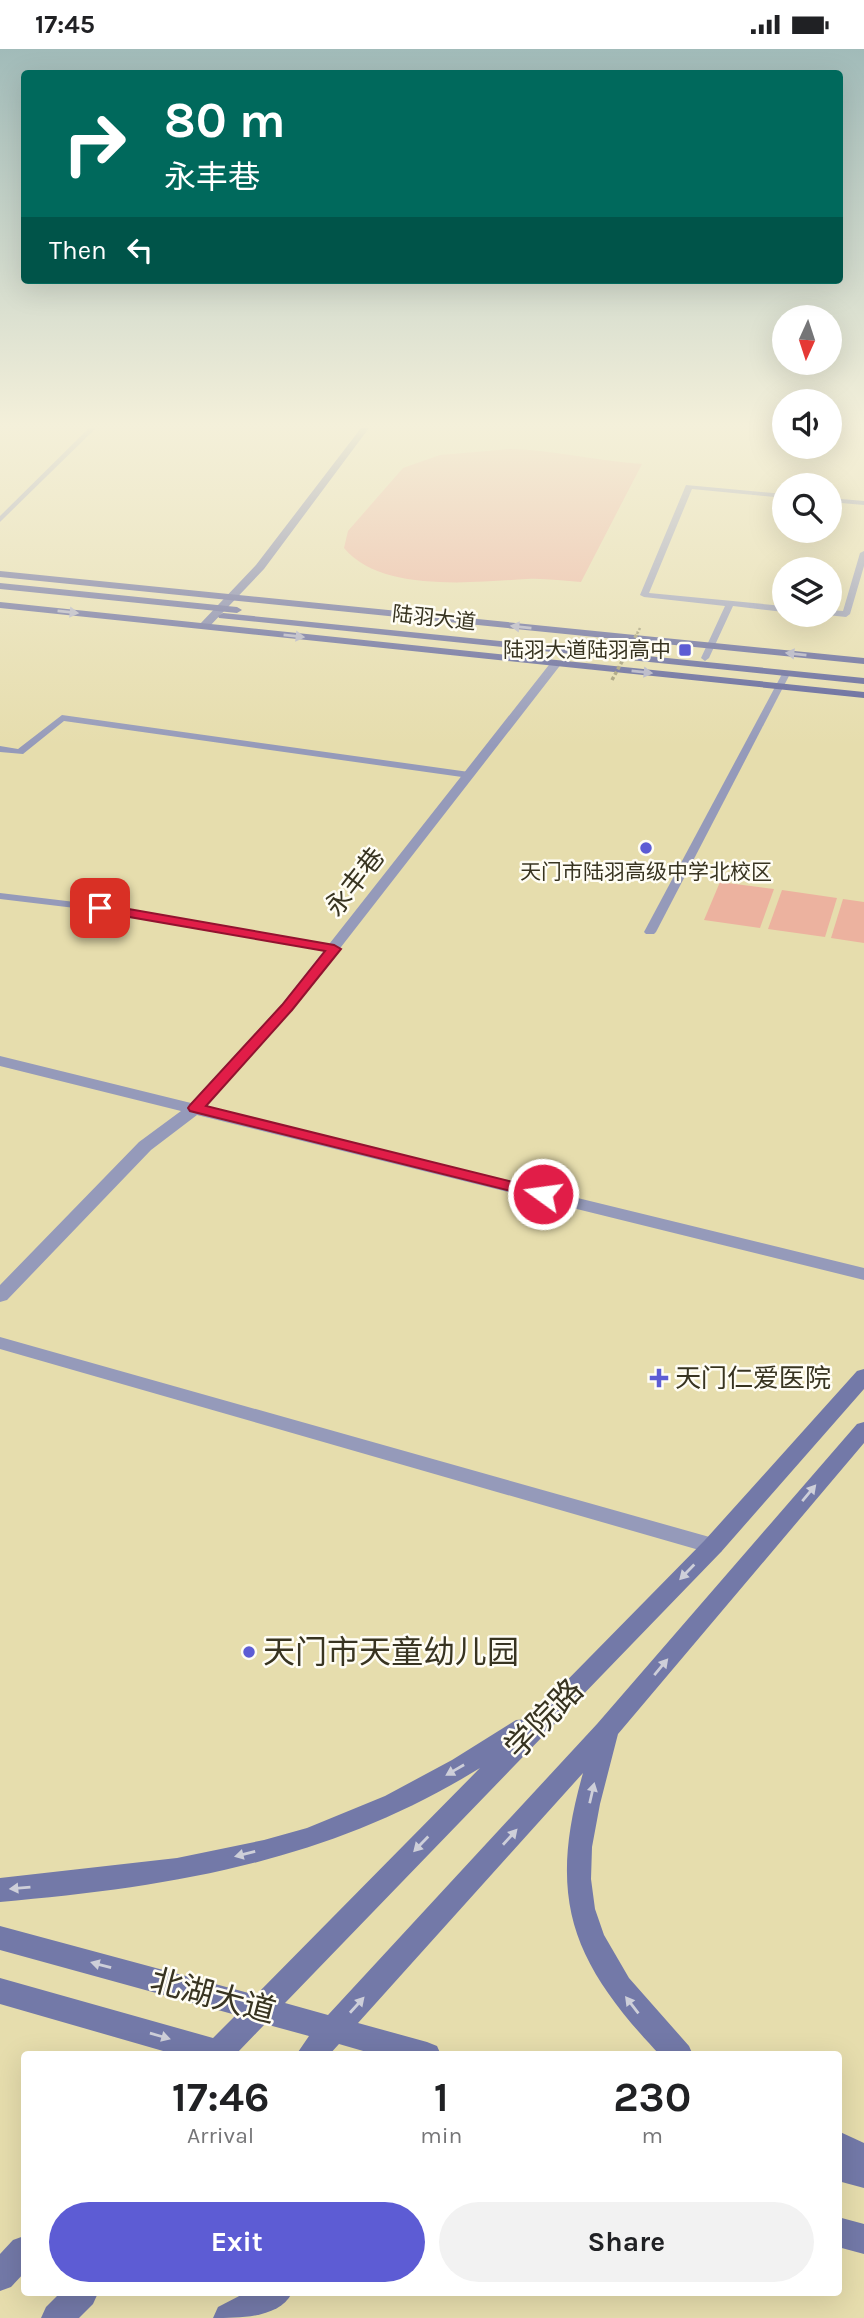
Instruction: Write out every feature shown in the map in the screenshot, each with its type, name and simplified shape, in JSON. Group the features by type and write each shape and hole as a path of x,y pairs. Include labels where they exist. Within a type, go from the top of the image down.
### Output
{"main road":[{"path":"204,626 260,567 285,534"},
{"path":"0,574 864,661"},
{"name":"陆羽大道","path":"0,586 217,612 864,681"},
{"name":"陆羽大道","path":"0,593 864,674"},
{"path":"0,605 864,695"},
{"name":"学院路","path":"223,2051 260,2009 713,1546 864,1376"},
{"name":"学院路","path":"314,2051 606,1731 864,1429"},
{"path":"0,1890 132,1876 222,1860 338,1828 425,1788 554,1708"},
{"path":"606,1731 579,1847 579,1894 593,1948 633,2008 675,2051"},
{"name":"北湖大道","path":"0,1938 412,2051"},
{"name":"北湖大道","path":"0,1991 210,2051"},
{"path":"842,2147 864,2158"},
{"path":"842,2167 864,2173"},
{"path":"842,2233 864,2239"},
{"path":"842,2246 864,2247"},
{"path":"0,2276 21,2254"},
{"path":"58,2318 79,2296"},
{"path":"229,2318 270,2296"}],"street":[{"name":"永丰巷","path":"0,1296 145,1146 195,1108 287,1007 556,663"},
{"path":"0,1061 864,1274"},
{"path":"0,1343 713,1546"}],"lane":[{"path":"669,534 644,595 772,608"},
{"path":"842,614 846,614 864,553"},
{"path":"705,658 730,603"},
{"path":"650,932 786,674"},
{"path":"0,749 20,752 62,718 468,775"},
{"path":"0,896 100,908 334,949"}],"path":[{"path":"612,680 640,628"}],"shaded area":[{"path":"347,534 606,534 581,582 533,579 456,582 404,578 381,572 360,562 344,548"},
{"path":"720,882 774,889 760,928 704,920"},
{"path":"782,890 837,898 825,937 768,929"},
{"path":"843,899 864,902 864,943 831,938"}],"place":[{"name":"陆羽大道陆羽高中","path":"685,650"},
{"name":"天门市陆羽高级中学北校区","path":"646,848"},
{"name":"天门仁爱医院","path":"659,1378"},
{"name":"天门市天童幼儿园","path":"249,1652"}],"route":[{"path":"100,908 334,949 287,1007 195,1108 543,1194"}]}
